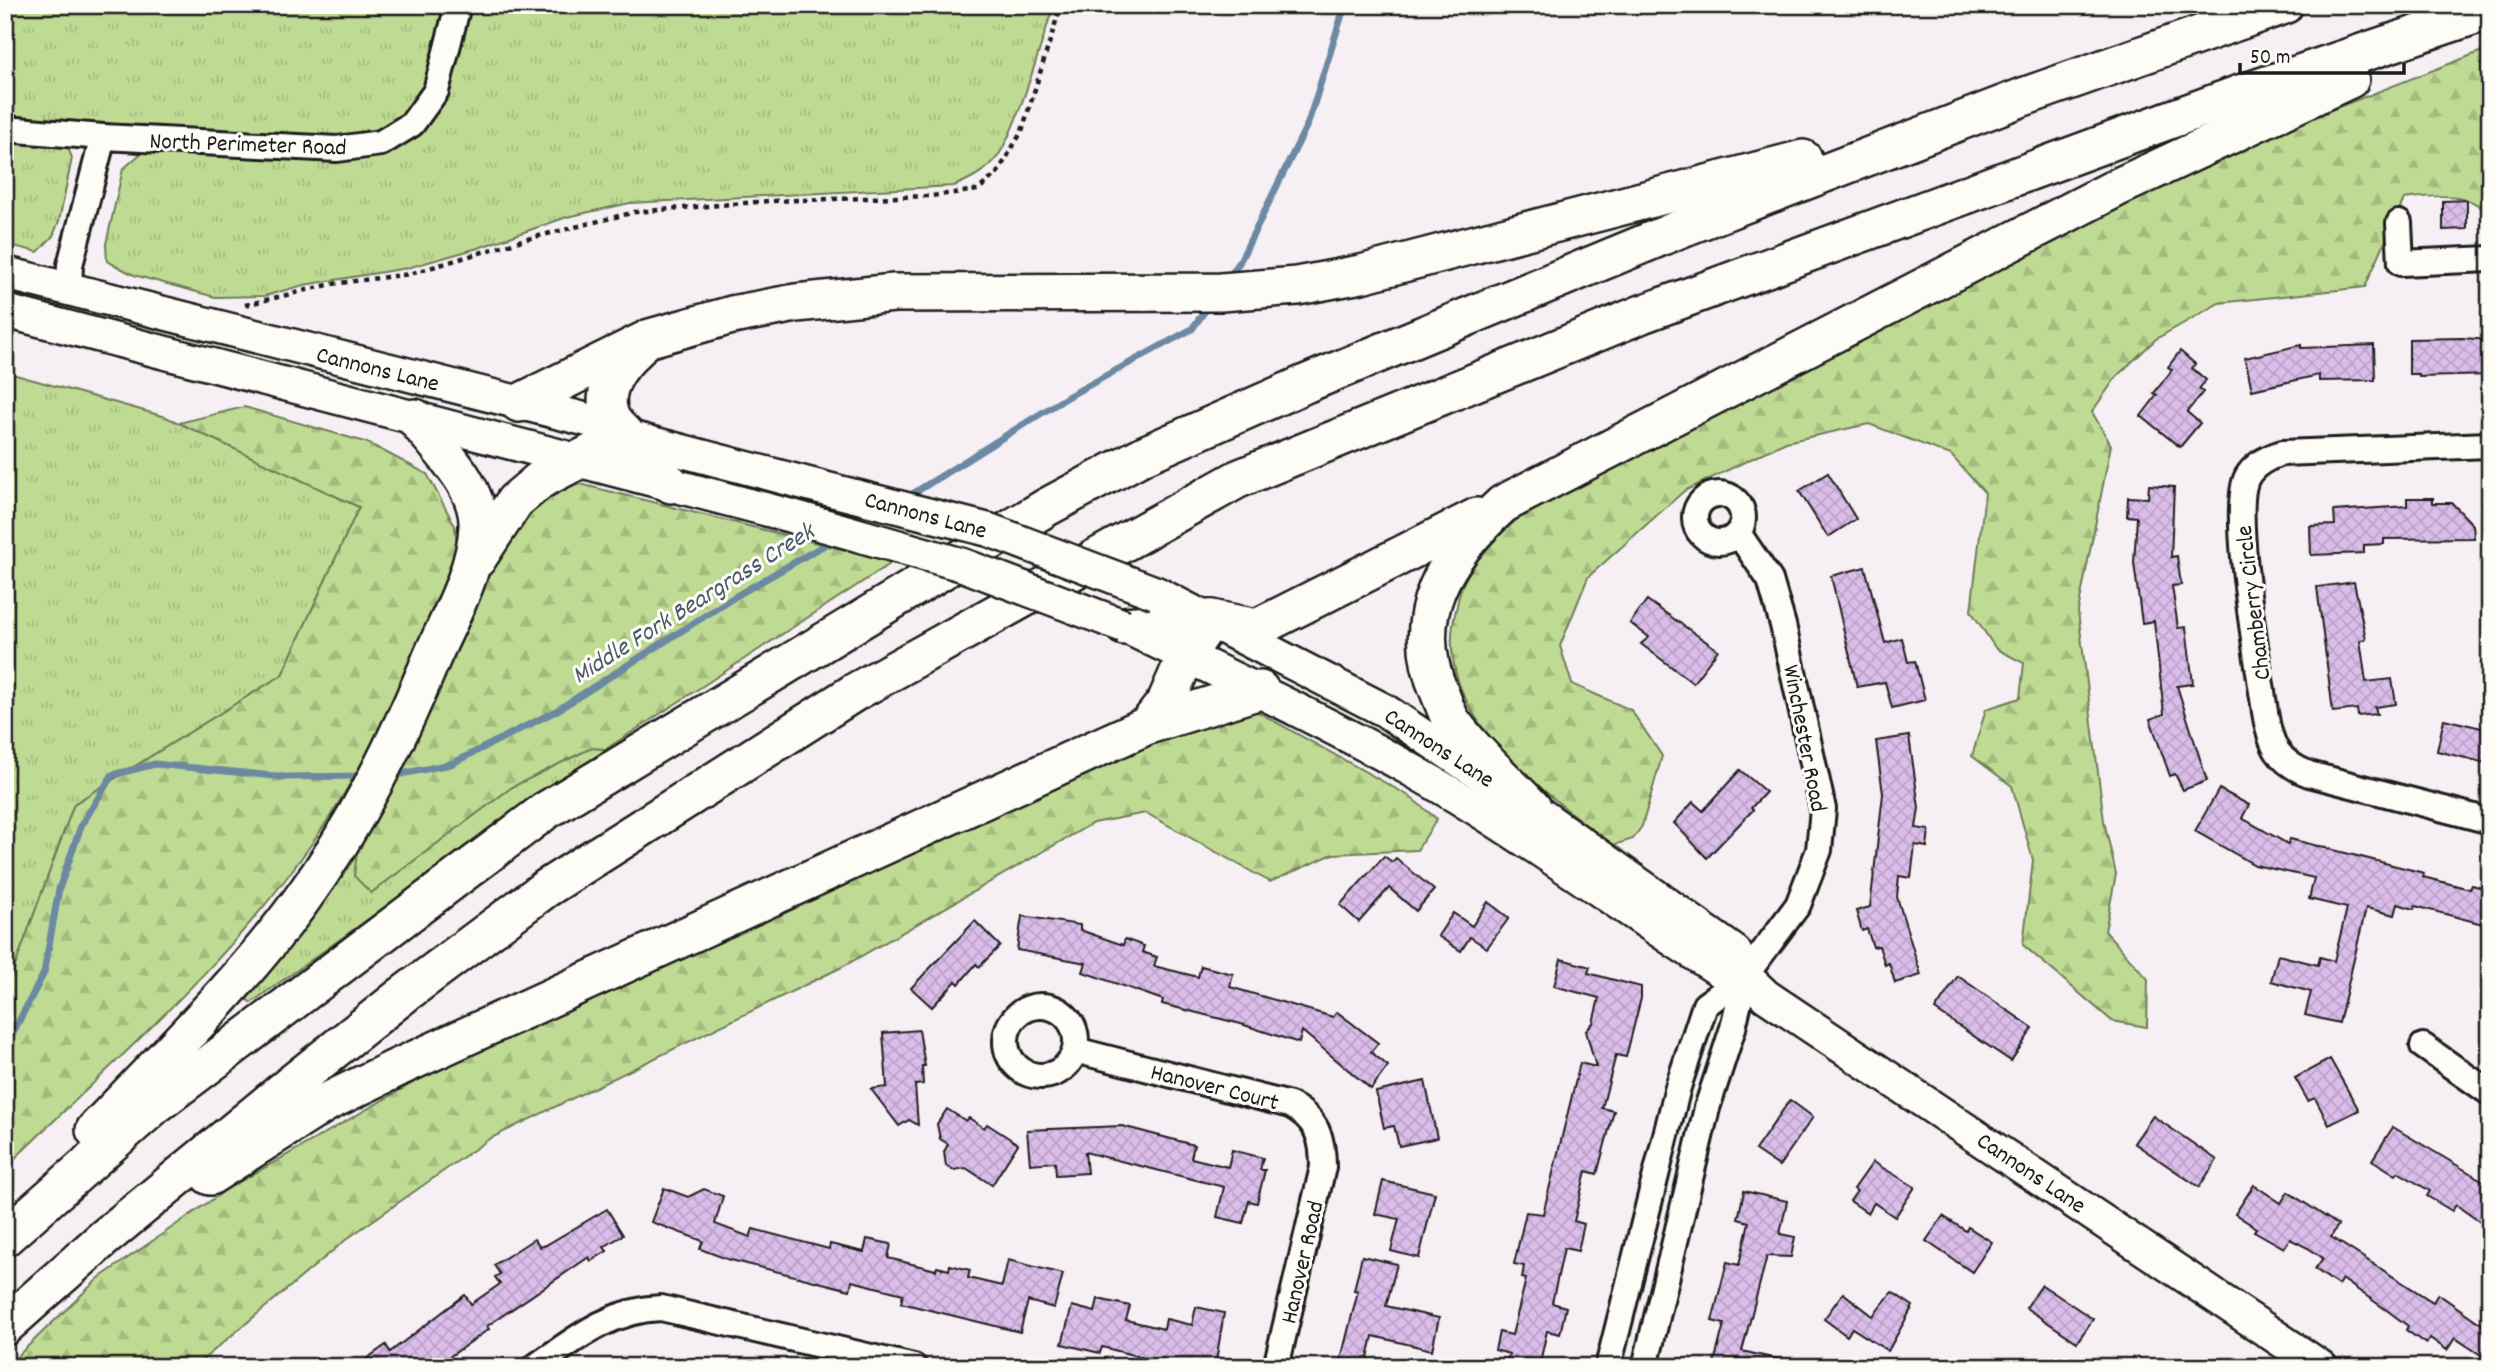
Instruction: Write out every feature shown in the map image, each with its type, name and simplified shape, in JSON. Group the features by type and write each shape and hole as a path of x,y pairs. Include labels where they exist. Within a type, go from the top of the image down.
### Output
{"highway":[{"path":"5,1237 154,1106 545,811 1047,507 1144,455 1305,384 1682,228 2023,97 2284,5"},
{"path":"1124,626 1211,619 1257,628 2116,188 2490,12"},
{"path":"5,1326 104,1238 403,995 545,890 855,692 1238,479 1642,314 2236,95 2490,12"},
{"path":"519,403 650,338 732,315 862,295 1129,294 1297,286 1361,274 1573,217 1686,192 2023,97"},
{"path":"650,338 624,360 607,398 610,417 645,463 671,484"},
{"path":"415,418 472,496 478,524 469,573"},
{"path":"5,1225 235,982 300,902 344,835 389,756 469,573 497,525 515,501 540,480 625,436"},
{"path":"1503,504 1458,549 1438,586 1425,632 1430,672 1452,723 1531,820"},
{"path":"1148,725 1167,702 1186,656 1211,619"},
{"path":"104,1238 198,1184 327,1102 1148,725 1260,690"}],"main road":[{"name":"Cannons Lane","path":"5,273 592,421 625,436 989,530 1156,593 1384,710 1531,820 1735,953 1745,976 1766,996 2320,1367"},
{"path":"60,326 69,288"},
{"name":"Cannons Lane","path":"5,311 671,484 963,565 1124,626 1260,690 1414,771 1531,820"}],"street":[{"name":"North Perimeter Road","path":"5,129 337,149 381,144 412,124 436,91 458,5"},
{"path":"69,288 70,265 103,137"},
{"path":"2399,223 2401,262 2490,259"},
{"name":"Chamberry Circle","path":"2490,445 2282,453 2256,466 2247,477 2241,503 2243,543 2265,712 2269,739 2277,754 2287,763 2309,774 2490,821"},
{"name":"Winchester Road","path":"1608,1367 1678,1087 1705,1005 1745,976 1798,905 1819,850 1823,808 1783,625 1770,580 1738,533"},
{"name":"Winchester Road","path":"1645,1367 1707,1108 1733,1028 1745,976"},
{"path":"2423,1046 2490,1093"},
{"name":"Hanover Court","path":"1075,1050 1290,1105 1312,1121 1319,1132 1323,1158"},
{"name":"Hanover Road","path":"1276,1367 1323,1158"},
{"path":"1660,1161 1693,1167"},
{"path":"535,1367 597,1324 623,1312 661,1308 914,1367"},
{"path":"1622,1315 1656,1321"}],"path":[{"path":"240,305 332,284 410,274 519,241 635,212 769,201 931,196 978,190 998,172 1022,131 1061,5"}],"green space":[{"path":"5,5 450,5 436,61 421,98 410,114 396,126 379,134 346,139 5,117"},
{"path":"464,5 1054,5 1019,110 1002,149 985,169 954,186 630,203 567,217 478,248 407,268 304,285 264,296 215,297 134,275 107,261 106,244 123,169 147,148 347,157 385,155 412,138"},
{"path":"2490,48 2490,217 2482,208 2462,198 2439,196 2404,199 2365,287 2219,303 2156,339 2117,376 2092,412 2111,445 2078,611 2104,821 2116,874 2105,931 2148,979 2147,1027 2112,1021 2023,945 2033,860 2012,786 1972,756 1986,709 2020,698 2024,663 1996,649 1971,611 1985,493 1951,455 1869,424 1786,442 1684,491 1588,577 1560,646 1572,684 1631,710 1662,756 1642,826 1633,839 1611,846 1524,773 1497,745 1475,715 1459,683 1452,648 1460,593 1469,573 1483,554 1526,511 2221,153"},
{"path":"5,139 67,145 72,158 59,221 53,236 38,252 5,244"},
{"path":"5,372 166,417 359,507 282,675 74,804 5,994"},
{"path":"244,407 368,443 427,474 455,526 458,557 377,735 339,803 283,882 247,926 169,1010 5,1168 5,994 74,804 282,675 359,507 179,423"},
{"path":"576,483 893,562 606,749 591,748 512,787 371,893 354,876 359,836 507,531 539,500"},
{"path":"1256,711 1409,796 1437,819 1417,850 1333,854 1270,882 1146,813 1093,823 842,967 489,1139 348,1238 194,1367 6,1367 99,1278 229,1188 420,1079 1011,804 1200,722"},
{"path":"591,748 606,749 251,1003 243,996 359,836 371,893 512,787"}],"building":[{"path":"2467,200 2467,229 2443,230 2443,201"},
{"path":"2409,339 2490,340 2490,375 2419,377 2419,374 2409,374"},
{"path":"2301,345 2301,348 2374,345 2375,380 2319,381 2319,375 2252,390 2245,358"},
{"path":"2180,351 2195,364 2192,368 2206,380 2199,389 2203,392 2187,412 2200,423 2180,447 2141,416 2172,370 2168,367"},
{"path":"1828,473 1856,519 1828,537 1799,491"},
{"path":"2149,485 2174,487 2171,557 2177,556 2181,585 2172,586 2178,628 2186,627 2193,684 2177,686 2207,781 2183,790 2175,774 2170,776 2150,719 2164,714 2154,621 2142,623 2134,563 2137,517 2127,516 2128,497 2148,498"},
{"path":"2407,498 2433,498 2433,503 2452,503 2473,525 2474,538 2384,539 2384,544 2364,545 2364,553 2311,555 2310,526 2335,525 2334,511 2407,506"},
{"path":"1865,567 1885,643 1902,638 1908,662 1915,661 1925,700 1892,708 1885,682 1857,687 1831,576"},
{"path":"2354,582 2366,639 2360,640 2366,682 2392,679 2396,704 2375,707 2377,714 2358,716 2357,709 2333,712 2317,587"},
{"path":"1647,600 1718,650 1693,683 1641,644 1649,637 1630,623"},
{"path":"2444,719 2490,730 2490,764 2437,751"},
{"path":"1909,736 1919,808 1916,828 1929,830 1927,847 1915,845 1911,878 1899,876 1897,897 1921,975 1895,983 1889,963 1885,965 1879,946 1873,947 1867,929 1862,931 1856,911 1870,907 1883,794 1876,741"},
{"path":"1740,770 1766,792 1751,808 1753,810 1707,858 1674,823 1693,802 1703,811"},
{"path":"2219,789 2249,805 2242,818 2288,844 2290,839 2424,873 2423,877 2470,889 2472,885 2490,890 2490,926 2415,906 2414,909 2398,904 2395,915 2366,908 2339,1023 2305,1015 2311,992 2271,981 2278,955 2318,965 2320,957 2334,961 2347,908 2309,899 2314,878 2255,865 2195,831"},
{"path":"1384,856 1392,862 1396,858 1434,890 1416,911 1389,888 1359,922 1340,905"},
{"path":"1488,902 1509,918 1487,948 1470,937 1461,951 1438,936 1453,913 1472,926"},
{"path":"1022,916 1080,925 1080,930 1123,945 1125,939 1144,946 1142,952 1157,957 1154,966 1198,977 1201,966 1233,974 1230,987 1333,1017 1337,1012 1378,1043 1371,1052 1388,1066 1371,1089 1302,1031 1299,1043 1241,1024 1162,1004 1163,1000 1083,972 1086,963 1017,950"},
{"path":"975,921 1000,946 979,967 976,964 959,984 956,981 932,1007 911,988"},
{"path":"1561,959 1590,967 1588,973 1641,987 1641,998 1626,1057 1616,1055 1602,1108 1614,1111 1597,1174 1586,1171 1574,1221 1584,1224 1578,1251 1564,1248 1552,1303 1566,1307 1560,1334 1547,1331 1539,1367 1524,1367 1507,1362 1509,1354 1495,1350 1499,1332 1512,1335 1526,1279 1522,1278 1524,1266 1514,1264 1526,1212 1543,1214 1580,1063 1596,1067 1586,1031 1593,1023 1599,998 1554,986"},
{"path":"1958,976 2033,1028 2011,1061 1935,1010"},
{"path":"919,1030 925,1066 922,1066 923,1084 915,1085 918,1125 909,1120 899,1126 871,1089 887,1087 883,1033"},
{"path":"2330,1059 2359,1110 2329,1125 2315,1098 2308,1101 2295,1078"},
{"path":"1425,1081 1437,1138 1399,1146 1394,1126 1384,1128 1376,1092"},
{"path":"1790,1100 1813,1117 1779,1166 1755,1150"},
{"path":"947,1109 984,1128 987,1124 1018,1144 992,1185 966,1168 954,1170 946,1166 944,1152 948,1144 940,1139 937,1124"},
{"path":"2153,1116 2217,1160 2199,1187 2134,1143"},
{"path":"1122,1126 1194,1145 1191,1158 1228,1167 1232,1150 1263,1158 1260,1170 1265,1170 1257,1203 1249,1201 1243,1223 1217,1217 1224,1187 1085,1152 1087,1173 1056,1175 1055,1162 1030,1164 1027,1130"},
{"path":"2393,1127 2490,1185 2490,1229 2456,1205 2452,1211 2427,1196 2430,1191 2372,1160"},
{"path":"1873,1162 1915,1187 1895,1217 1874,1203 1868,1213 1850,1201 1857,1191 1854,1189"},
{"path":"1383,1181 1435,1193 1419,1258 1391,1251 1399,1219 1375,1214"},
{"path":"2254,1185 2281,1203 2288,1192 2338,1225 2331,1237 2433,1302 2438,1294 2490,1330 2490,1361 2455,1338 2447,1350 2430,1338 2426,1344 2406,1330 2408,1326 2342,1279 2338,1285 2315,1269 2323,1258 2308,1248 2290,1239 2284,1248 2254,1231 2256,1228 2235,1214"},
{"path":"664,1188 688,1197 704,1189 723,1196 715,1224 750,1237 753,1229 829,1249 830,1244 864,1252 867,1239 891,1244 888,1258 936,1270 937,1267 949,1270 950,1265 970,1270 968,1278 1002,1286 1008,1260 1063,1274 1054,1308 1028,1301 1020,1332 901,1303 903,1294 852,1281 850,1290 727,1259 700,1249 703,1241 651,1222"},
{"path":"1744,1191 1787,1201 1780,1234 1795,1237 1791,1257 1767,1256 1742,1351 1781,1360 1780,1367 1713,1367 1724,1324 1712,1321 1727,1262 1739,1265 1749,1222 1738,1219"},
{"path":"607,1209 623,1235 604,1247 607,1251 591,1261 589,1257 487,1326 489,1329 435,1367 355,1367 386,1345 390,1352 465,1295 471,1304 500,1284 495,1277 500,1274 494,1265 534,1239 540,1247 546,1245"},
{"path":"1943,1216 1966,1231 1968,1227 1992,1242 1972,1272 1926,1241"},
{"path":"1362,1256 1397,1264 1386,1306 1439,1318 1432,1350 1373,1336 1366,1367 1339,1367 1358,1291 1354,1290"},
{"path":"2042,1285 2093,1319 2077,1342 2026,1308"},
{"path":"1892,1292 1913,1306 1888,1351 1852,1328 1847,1336 1824,1319 1843,1293 1873,1316"},
{"path":"1098,1299 1130,1306 1126,1320 1164,1329 1166,1319 1192,1325 1196,1307 1224,1313 1215,1367 1158,1367 1160,1362 1102,1347 1100,1353 1062,1344 1072,1306 1095,1312"}],"waterway":[{"name":"Middle Fork Beargrass Creek","path":"1226,281 1239,263 1308,123 1345,5"},
{"name":"Middle Fork Beargrass Creek","path":"906,498 1069,396 1192,329 1209,305"},
{"name":"Middle Fork Beargrass Creek","path":"391,776 451,764 556,711 736,596 835,539"},
{"name":"Middle Fork Beargrass Creek","path":"5,1048 44,973 59,889 81,826 112,775 155,764 284,777 365,776"}]}
